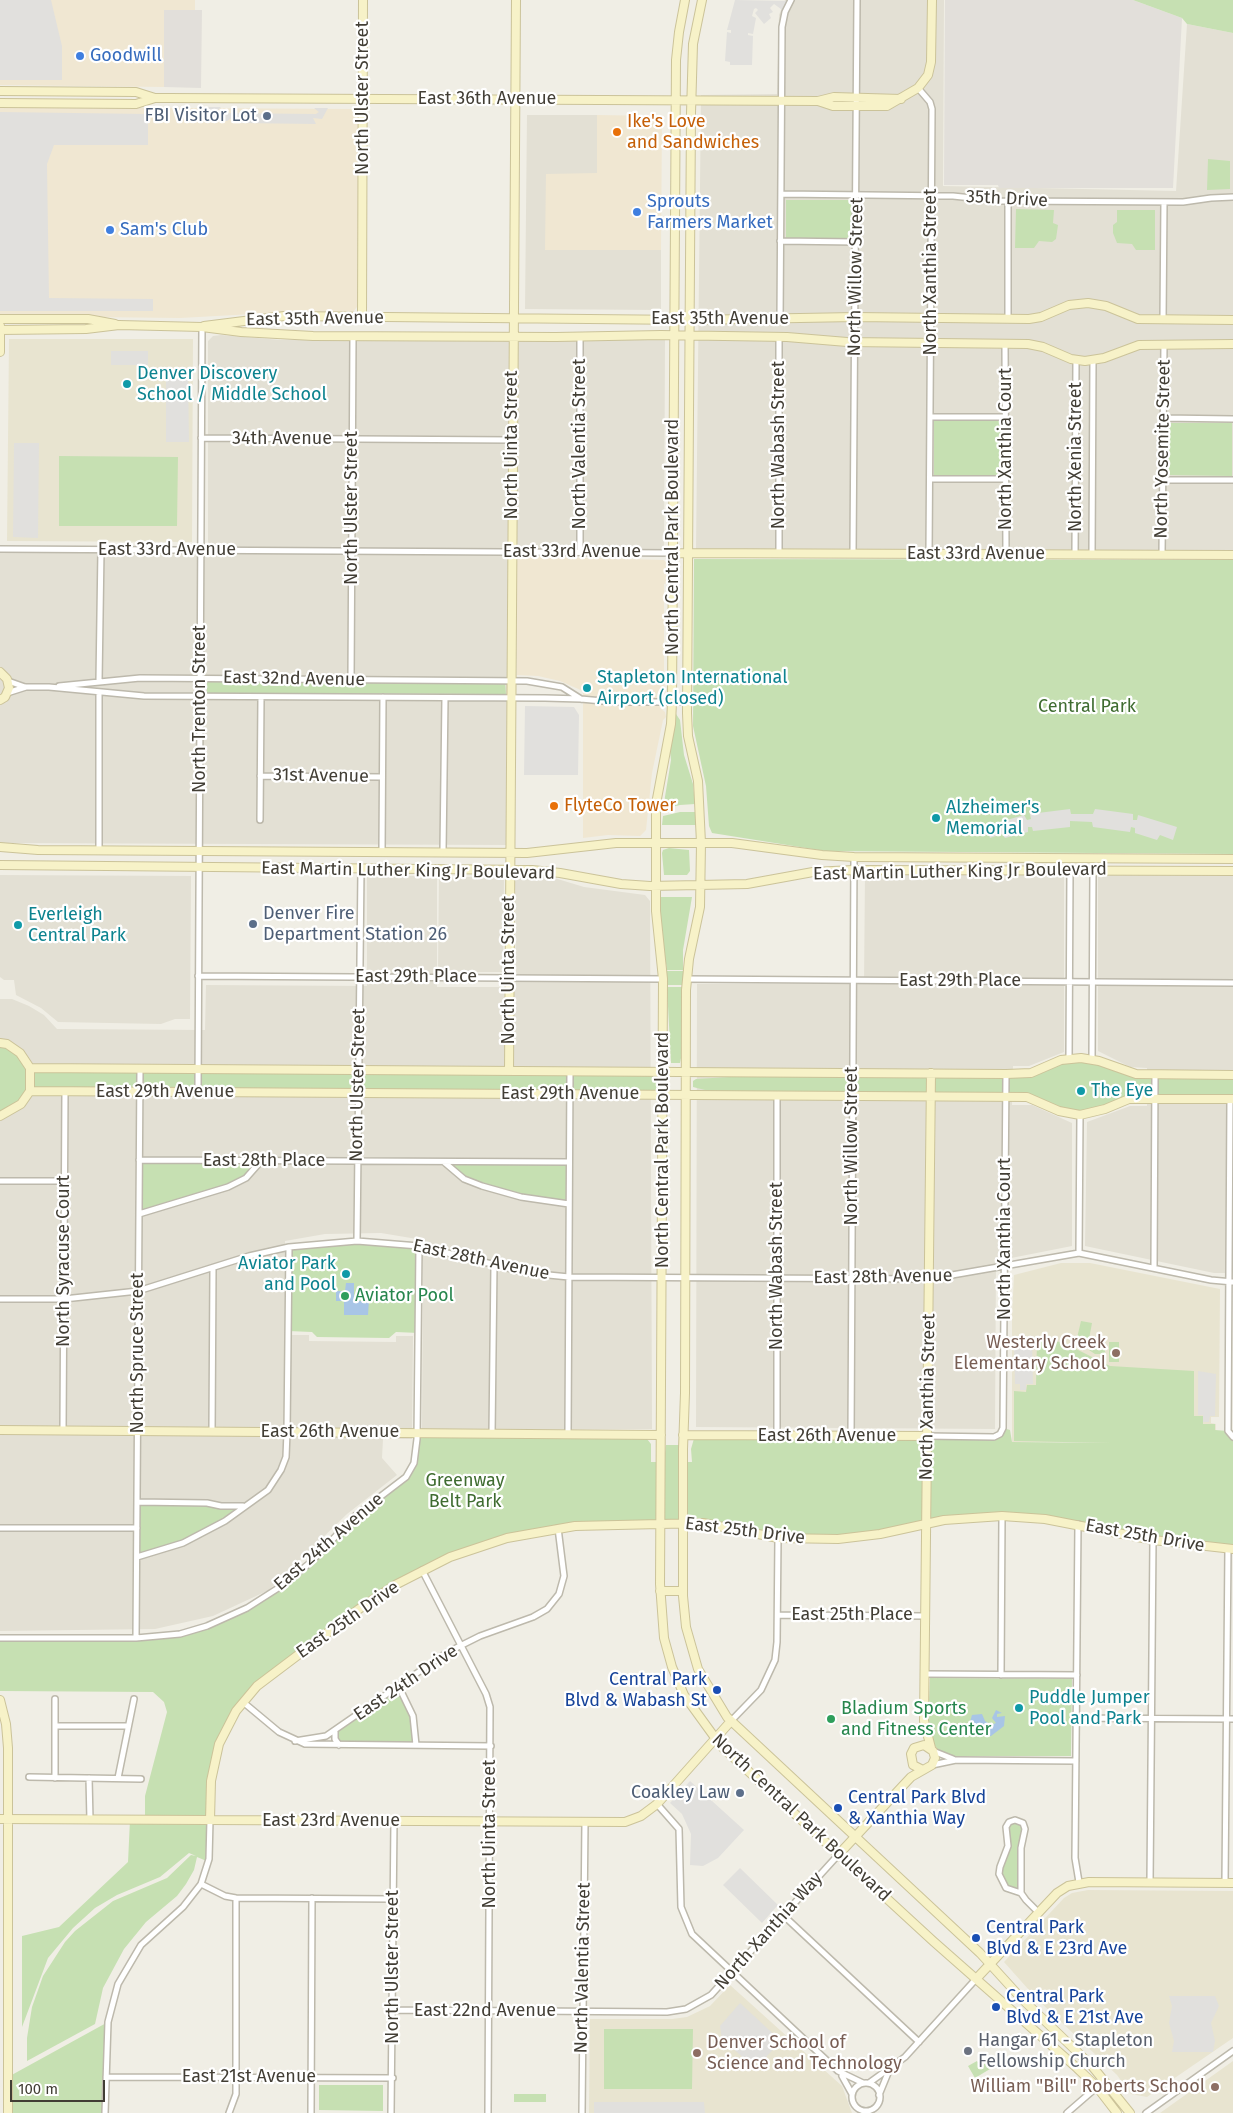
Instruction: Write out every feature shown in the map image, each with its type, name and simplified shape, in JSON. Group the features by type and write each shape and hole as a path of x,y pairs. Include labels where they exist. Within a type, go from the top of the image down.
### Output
{"street":[{"name":"North Ulster Street","path":"362,317 363,0"},
{"name":"North Uinta Street","path":"509,1070 516,0"},
{"name":"North Central Park Boulevard","path":"685,0 677,46 672,702 671,724 658,782 656,843 656,911 664,979 660,1510 662,1629 672,1666 688,1702 716,1740 731,1756 1097,2087 1117,2113"},
{"name":"North Central Park Boulevard","path":"702,0 693,44 692,100 687,702 688,736 700,800 701,886 687,979 686,1278 683,1435 686,1627 698,1670 731,1721 980,1953 988,1964 1092,2066 1130,2113"},
{"path":"780,320 782,27 785,12 791,0"},
{"name":"North Willow Street","path":"853,554 857,0"},
{"path":"918,88 928,75 931,62 932,0"},
{"name":"East 36th Avenue","path":"818,101 833,106 887,106 918,88"},
{"name":"North Xanthia Street","path":"918,88 930,102 932,109 929,554"},
{"name":"East 36th Avenue","path":"0,91 136,92 155,98 782,101 818,101 834,97 901,99"},
{"name":"East 36th Avenue","path":"0,103 136,104 155,98"},
{"name":"35th Drive","path":"781,194 932,196 1008,201 1191,202 1211,198 1233,197"},
{"path":"1008,201 1008,319"},
{"path":"1162,320 1164,202"},
{"path":"780,241 856,242"},
{"name":"East 35th Avenue","path":"202,326 276,317 674,320 780,320 855,317 1008,319 1035,318 1068,305 1088,303 1106,306 1138,319 1233,320"},
{"path":"0,319 0,352"},
{"name":"East 35th Avenue","path":"0,319 88,319 119,325"},
{"name":"East 35th Avenue","path":"0,330 86,330 119,325 202,326 271,334 353,336 674,335 779,337 856,342 1036,345 1076,360 1093,360 1107,357 1132,346 1233,344"},
{"name":"North Trenton Street","path":"198,1091 202,326"},
{"name":"North Ulster Street","path":"351,680 353,336"},
{"name":"North Valentia Street","path":"580,336 580,552"},
{"name":"North Wabash Street","path":"779,337 779,553"},
{"name":"North Xanthia Court","path":"1005,344 1006,554"},
{"name":"North Yosemite Street","path":"1162,555 1164,344"},
{"name":"North Xenia Street","path":"1075,555 1076,360"},
{"name":"North Xenia Street","path":"1092,555 1093,360"},
{"path":"930,417 1006,417"},
{"path":"1163,418 1233,419"},
{"name":"34th Avenue","path":"201,438 512,440"},
{"path":"930,479 1006,479"},
{"path":"1163,480 1233,480"},
{"name":"East 33rd Avenue","path":"0,549 1233,555"},
{"path":"99,681 101,550"},
{"path":"0,664 7,692 0,700"},
{"name":"East 32nd Avenue","path":"4,676 26,687"},
{"name":"East 32nd Avenue","path":"48,687 99,681 200,678 511,680 547,682 572,691 580,698"},
{"name":"East 32nd Avenue","path":"7,692 26,687 48,687 144,696 580,698 613,702 687,702"},
{"path":"99,692 99,850"},
{"path":"260,820 261,697"},
{"path":"382,851 383,697"},
{"path":"443,851 444,698"},
{"name":"31st Avenue","path":"260,776 382,777"},
{"name":"East Martin Luther King Jr Boulevard","path":"0,847 99,850 443,851 510,853 552,851 616,843 701,843 732,844 822,856 854,857 1233,859"},
{"name":"North Willow Street","path":"850,1436 854,857"},
{"name":"East Martin Luther King Jr Boulevard","path":"0,865 510,870 551,872 621,884 656,886 747,884 813,872 854,870 1233,871"},
{"name":"North Ulster Street","path":"356,1240 361,869"},
{"path":"1069,1059 1070,870"},
{"path":"1092,1059 1093,870"},
{"name":"East 29th Place","path":"198,976 664,979"},
{"name":"East 29th Place","path":"687,979 1233,983"},
{"path":"0,1043 7,1044 20,1053 30,1068 30,1092 21,1104 0,1116"},
{"name":"East 29th Avenue","path":"30,1068 509,1070 686,1074 852,1072 1006,1074 1031,1073 1069,1059 1092,1059 1128,1073 1233,1075"},
{"name":"North Spruce Street","path":"136,1638 140,1068"},
{"path":"568,1434 570,1071"},
{"name":"North Xanthia Street","path":"917,1746 924,1721 925,1674 931,1073"},
{"name":"North Xanthia Court","path":"1000,1434 1003,1428 1005,1400 1006,1074"},
{"path":"1154,1268 1155,1074"},
{"name":"North Syracuse Court","path":"63,1430 65,1091"},
{"name":"East 29th Avenue","path":"30,1092 198,1091 1027,1097 1059,1111 1080,1115 1106,1109 1123,1100 1155,1098 1231,1099"},
{"name":"North Wabash Street","path":"777,1096 777,1436"},
{"path":"1231,1099 1231,1282 1228,1431 1233,1437"},
{"path":"1079,1253 1080,1115"},
{"name":"East 28th Place","path":"139,1160 569,1162"},
{"path":"139,1214 228,1187 246,1178 261,1161"},
{"path":"444,1162 464,1179 482,1186 521,1197 569,1204"},
{"path":"0,1181 64,1181"},
{"name":"East 28th Avenue","path":"0,1299 64,1299 138,1291 249,1256 289,1247 356,1240 419,1246 528,1273 569,1278 929,1279 1079,1253 1231,1282"},
{"path":"418,1433 419,1246"},
{"path":"137,1557 195,1538 225,1521 268,1490 281,1470 286,1458 287,1432 289,1247"},
{"path":"492,1434 494,1265"},
{"path":"212,1432 213,1268"},
{"name":"East 26th Avenue","path":"0,1430 661,1435"},
{"name":"East 24th Avenue","path":"0,1638 136,1638 180,1634 207,1626 241,1612 283,1586 311,1562 355,1516 406,1476 414,1464 418,1433"},
{"name":"East 26th Avenue","path":"683,1435 994,1437 1000,1434"},
{"path":"137,1502 208,1503 221,1506 244,1506"},
{"path":"1001,1675 1002,1516"},
{"name":"East 25th Drive","path":"210,1820 211,1781 216,1752 226,1727 242,1702 268,1677 359,1609 422,1570 490,1543 558,1528 599,1524 660,1523 710,1524 778,1538 820,1540 862,1537 927,1524 1002,1516 1045,1519 1153,1540 1230,1549"},
{"path":"1078,1524 1075,1858 1079,1882"},
{"path":"0,1528 137,1528"},
{"name":"East 24th Drive","path":"295,1741 317,1739 335,1732 427,1664 460,1645 495,1630 533,1618 553,1603 561,1589 564,1576 558,1528"},
{"path":"731,1721 757,1696 769,1676 776,1652 778,1538"},
{"path":"1150,1882 1153,1540"},
{"path":"852,2094 858,2085 866,2083 890,2070 919,2042 988,1964 1058,1891 1079,1882 1229,1882 1227,1719 1230,1549"},
{"name":"North Uinta Street","path":"422,1570 489,1702 491,1746 488,2113"},
{"path":"660,1590 684,1591"},
{"name":"East 25th Place","path":"778,1614 926,1616"},
{"path":"925,1674 1077,1675"},
{"path":"398,1685 414,1716 416,1745"},
{"path":"55,1699 55,1778"},
{"path":"118,1778 134,1699"},
{"path":"0,1700 8,1741 4,1819 4,1944 8,2113"},
{"path":"242,1702 279,1732 295,1741 313,1745 491,1746"},
{"path":"1076,1718 1233,1719"},
{"name":"East 23rd Avenue","path":"4,1819 625,1822 641,1816 657,1804 731,1721"},
{"name":"North Xanthia Street","path":"924,1721 932,1749"},
{"path":"55,1726 128,1726"},
{"path":"335,1732 335,1739 339,1745"},
{"path":"956,1760 924,1745 917,1746 912,1751 911,1762 923,1770 932,1765 956,1760 1076,1761"},
{"path":"932,1749 935,1758 932,1765"},
{"name":"North Xanthia Way","path":"901,1788 911,1762"},
{"name":"North Xanthia Way","path":"667,2012 686,2009 704,2001 911,1777 923,1770"},
{"path":"28,1777 141,1779"},
{"path":"89,1778 90,1820"},
{"path":"657,1804 675,1822 680,1832 681,1907 687,1926 698,1942 838,2071 852,2094 854,2105 859,2111 872,2111 879,2100 879,2095 890,2070"},
{"path":"105,2113 108,2022 118,1984 141,1945 183,1907 201,1884 209,1859 210,1820"},
{"path":"1021,1893 1006,1888 999,1874 1008,1846 1007,1824 1015,1820 1023,1823 1025,1830 1021,1848 1021,1893 1038,1912"},
{"name":"North Ulster Street","path":"392,2113 394,1821"},
{"name":"North Valentia Street","path":"582,2113 585,1822"},
{"path":"201,1884 225,1896 236,1898 394,1899"},
{"path":"229,2113 236,2094 237,2077 236,1898"},
{"path":"311,2113 312,1898"},
{"path":"784,1916 919,2042"},
{"name":"East 22nd Avenue","path":"393,2010 667,2012"},
{"path":"1146,2113 1233,2051"},
{"path":"838,2071 866,2083 877,2090 879,2095"},
{"name":"East 21st Avenue","path":"106,2077 393,2078"},
{"path":"1067,2113 1097,2087"}],"shaded area":[{"path":"0,0 195,0 195,10 164,10 164,87 0,85"},
{"path":"0,0 51,0 62,46 62,80 0,80"},
{"path":"735,0 788,1 781,14 781,9 774,4 770,8 773,12 769,14 771,18 764,24 755,13 758,10 754,9 752,16 756,18 753,34 748,33 748,35 753,36 752,65 730,65 730,62 725,61 727,32 731,33 731,30 727,30"},
{"path":"785,0 944,0 943,186 1176,191 1187,24 1233,33 1233,553 1084,558 696,549 701,95 777,94 779,15"},
{"path":"945,0 1133,0 1182,18 1173,188 999,188 998,185 944,185"},
{"path":"164,10 202,10 201,88 164,87"},
{"path":"0,107 355,109 358,111 359,120 357,307 352,313 290,312 180,318 0,316"},
{"name":"FBI Visitor Lot","path":"206,107 221,107 218,110 219,113 316,114 319,112 314,108 328,108 322,119 313,118 316,124 238,123 233,117 227,121 217,121 212,119 210,110"},
{"path":"0,112 148,114 148,145 54,145 47,164 49,298 153,299 153,311 0,311"},
{"path":"527,115 597,115 597,174 545,250 661,250 661,310 525,309"},
{"path":"597,115 660,116 662,118 661,250 545,250 546,174 597,173"},
{"path":"213,336 281,340 665,340 664,556 508,556 507,845 0,843 0,553 208,553 208,341"},
{"path":"9,339 193,339 192,542 7,541"},
{"path":"111,351 148,351 148,365 111,365"},
{"path":"166,370 188,370 189,442 166,442"},
{"path":"14,443 39,443 38,538 13,537"},
{"path":"520,556 664,560 667,563 667,583 664,584 664,684 666,691 659,697 660,708 665,712 666,717 663,720 652,773 646,830 640,836 608,835 583,838 583,691 560,681 538,676 517,675 516,562"},
{"path":"525,706 574,707 579,715 578,775 524,775"},
{"path":"1070,809 1071,814 1093,814 1095,809 1133,814 1133,820 1137,820 1138,815 1177,827 1173,840 1160,835 1157,840 1135,833 1135,828 1131,827 1130,832 1093,827 1092,822 1070,821 1070,827 1033,831 1032,827 1028,827 1028,832 1005,838 1002,834 990,838 986,826 1024,815 1027,820 1031,819 1030,814"},
{"path":"865,874 1064,874 1064,1052 1029,1066 1013,1066 1012,1105 1032,1105 1072,1123 1072,1246 996,1261 995,1429 696,1427 697,984 864,984"},
{"path":"0,875 191,876 190,1019 175,1019 161,1024 58,1022 41,1008 16,995 14,980 4,980 0,977"},
{"path":"1098,875 1233,876 1233,1273 1214,1273 1085,1246 1087,1122 1130,1106 1147,1106 1147,1068 1130,1067 1098,1051"},
{"path":"367,876 437,876 437,987 516,987 515,876 551,877 584,887 645,895 650,901 652,1429 422,1429 423,1240 381,1233 325,1234 285,1241 285,1335 309,1335 309,1341 396,1342 396,1336 413,1336 412,1439 383,1439 382,1458 397,1475 347,1514 269,1590 213,1616 155,1629 0,1631 0,999 12,999 29,1006 44,1015 57,1029 205,1030 206,985 367,986"},
{"path":"439,877 504,877 503,972 438,972"},
{"name":"Westerly Creek Elementary School","path":"1061,1263 1090,1263 1220,1289 1219,1417 1211,1417 1211,1423 1216,1424 1216,1443 1012,1442 1012,1315 1014,1275"},
{"path":"1032,1340 1033,1384 1026,1384 1026,1390 1020,1390 1020,1384 1015,1384 1014,1342"},
{"path":"1198,1371 1216,1374 1215,1416 1210,1416 1209,1422 1203,1422 1203,1415 1198,1415"},
{"path":"690,1781 744,1830 718,1858 703,1866 690,1865 691,1834 682,1814 670,1803"},
{"path":"740,1868 778,1905 762,1923 723,1885"},
{"path":"1088,1890 1233,1891 1233,2038 1147,2097 1131,2094 1117,2075 1037,1999 1004,1962 1064,1898 1072,1893"},
{"name":"Denver School of Science and Technology","path":"730,1985 842,2086 852,2113 589,2113 590,2019 672,2019 687,2017 710,2006"},
{"path":"1169,1996 1215,1996 1219,2006 1211,2023 1215,2041 1213,2052 1172,2052 1174,2041 1169,2023 1172,2006"},
{"path":"740,2003 781,2041 767,2056 765,2062 747,2061 722,2039 720,2026"},
{"name":"William \"Bill\" Roberts School","path":"1233,2061 1233,2113 1160,2113"},
{"path":"594,2102 704,2102 705,2113 594,2113"}],"green space":[{"path":"1133,0 1233,0 1233,33 1187,24 1182,18"},
{"path":"1208,159 1230,161 1230,189 1207,190"},
{"path":"786,200 852,200 852,238 786,238"},
{"path":"1016,209 1054,210 1053,223 1058,225 1056,239 1052,242 1039,241 1034,248 1015,248"},
{"path":"1117,210 1155,210 1155,250 1136,250 1132,244 1117,243 1113,233 1113,225 1117,222"},
{"path":"934,421 1002,421 1001,475 934,475"},
{"path":"1167,423 1232,423 1232,476 1167,475"},
{"path":"59,456 178,457 177,526 59,526"},
{"name":"Central Park","path":"694,559 1233,560 1233,854 825,851 712,833 709,826 706,786 693,726"},
{"path":"207,682 505,684 506,694 207,693"},
{"path":"676,714 680,720 684,755 693,784 695,804 663,809 671,760 670,751"},
{"path":"680,812 696,812 696,825 662,825 663,816"},
{"path":"669,848 689,850 690,871 687,875 664,875 662,853 663,850"},
{"path":"659,897 692,897 683,950 683,970 667,970 660,923"},
{"path":"667,971 683,971 683,985 667,985"},
{"path":"667,987 682,987 682,1053 680,1063 671,1063"},
{"path":"0,1043 7,1044 31,1068 663,1073 663,1095 31,1091 0,1116"},
{"path":"1081,1058 1122,1071 1233,1075 1233,1099 1139,1098 1080,1115 1039,1100 713,1092 693,1087 693,1081 696,1079 762,1075 1031,1073"},
{"path":"139,1160 261,1161 240,1182 139,1214"},
{"path":"444,1162 569,1162 569,1204 535,1200 464,1179"},
{"path":"357,1241 419,1246 419,1333 396,1332 389,1338 317,1337 312,1332 288,1331 289,1247"},
{"path":"1081,1321 1092,1323 1089,1339 1077,1338"},
{"name":"Greenway Belt Park","path":"1037,1340 1062,1342 1110,1366 1194,1371 1194,1416 1203,1416 1203,1424 1215,1424 1215,1430 1228,1431 1233,1437 1233,1549 1201,1546 1045,1519 963,1518 880,1534 797,1540 710,1524 556,1528 463,1552 378,1596 243,1702 214,1760 209,1862 197,1857 194,1870 177,1896 146,1922 124,1949 103,1988 95,2024 27,2061 27,2038 32,2007 43,1976 65,1942 75,1931 113,1901 167,1878 191,1855 196,1856 189,1853 160,1877 117,1895 95,1908 73,1928 48,1958 22,2027 22,1936 59,1927 128,1862 130,1820 145,1820 145,1796 167,1712 164,1702 153,1692 0,1691 0,1638 168,1636 215,1623 275,1591 313,1561 353,1518 410,1471 418,1433 647,1439 651,1444 651,1462 664,1462 666,1445 679,1445 678,1462 692,1462 691,1449 695,1435 994,1437 1003,1428 1010,1430 1012,1442 1112,1443 1014,1441 1014,1391 1026,1392 1027,1385 1036,1385"},
{"path":"1089,1342 1105,1342 1105,1354 1095,1354 1089,1350"},
{"path":"1109,1342 1119,1342 1119,1362 1109,1362"},
{"path":"137,1502 244,1506 195,1538 137,1557"},
{"path":"930,1678 1072,1679 1071,1756 955,1756 939,1751 931,1741 928,1724"},
{"path":"398,1685 411,1712 416,1745 339,1745 335,1732"},
{"path":"1013,1822 1021,1824 1023,1828 1019,1843 1017,1890 1005,1883 1001,1870 1010,1844 1008,1828"},
{"path":"108,2022 105,2113 8,2113 8,2077"},
{"path":"604,2029 693,2029 692,2089 604,2089"},
{"path":"991,2060 995,2066 975,2078 968,2066 977,2061 981,2066"},
{"path":"319,2085 383,2085 383,2111 319,2110"},
{"path":"514,2094 546,2094 546,2102 514,2102"}],"water":[{"name":"Aviator Pool","path":"346,1283 354,1283 354,1301 369,1301 368,1315 344,1315 344,1301 336,1301 336,1291 345,1291"},
{"path":"996,1710 1002,1713 997,1714 997,1717 1005,1716 1004,1726 991,1736 978,1733 970,1722 972,1715 982,1714 985,1721 991,1725 996,1723 992,1718"}],"place":[{"name":"Goodwill","path":"80,56"},
{"name":"FBI Visitor Lot","path":"267,116"},
{"name":"Ike's Love and Sandwiches","path":"617,132"},
{"name":"Sprouts Farmers Market","path":"637,212"},
{"name":"Sam's Club","path":"110,230"},
{"name":"Denver Discovery School / Middle School","path":"127,384"},
{"name":"Stapleton International Airport (closed)","path":"587,688"},
{"name":"FlyteCo Tower","path":"554,806"},
{"name":"Alzheimer's Memorial","path":"936,818"},
{"name":"Denver Fire Department Station 26","path":"253,924"},
{"name":"Everleigh Central Park","path":"18,925"},
{"name":"The Eye","path":"1081,1091"},
{"name":"Aviator Park and Pool","path":"346,1274"},
{"name":"Aviator Pool","path":"345,1296"},
{"name":"Westerly Creek Elementary School","path":"1116,1353"},
{"name":"Central Park Blvd & Wabash St","path":"717,1690"},
{"name":"Puddle Jumper Pool and Park","path":"1019,1708"},
{"name":"Bladium Sports and Fitness Center","path":"831,1719"},
{"name":"Coakley Law","path":"740,1793"},
{"name":"Central Park Blvd & Xanthia Way","path":"838,1808"},
{"name":"Central Park Blvd & E 23rd Ave","path":"976,1938"},
{"name":"Central Park Blvd & E 21st Ave","path":"996,2007"},
{"name":"Hangar 61 - Stapleton Fellowship Church","path":"968,2051"},
{"name":"Denver School of Science and Technology","path":"697,2053"},
{"name":"William \"Bill\" Roberts School","path":"1215,2087"}]}
